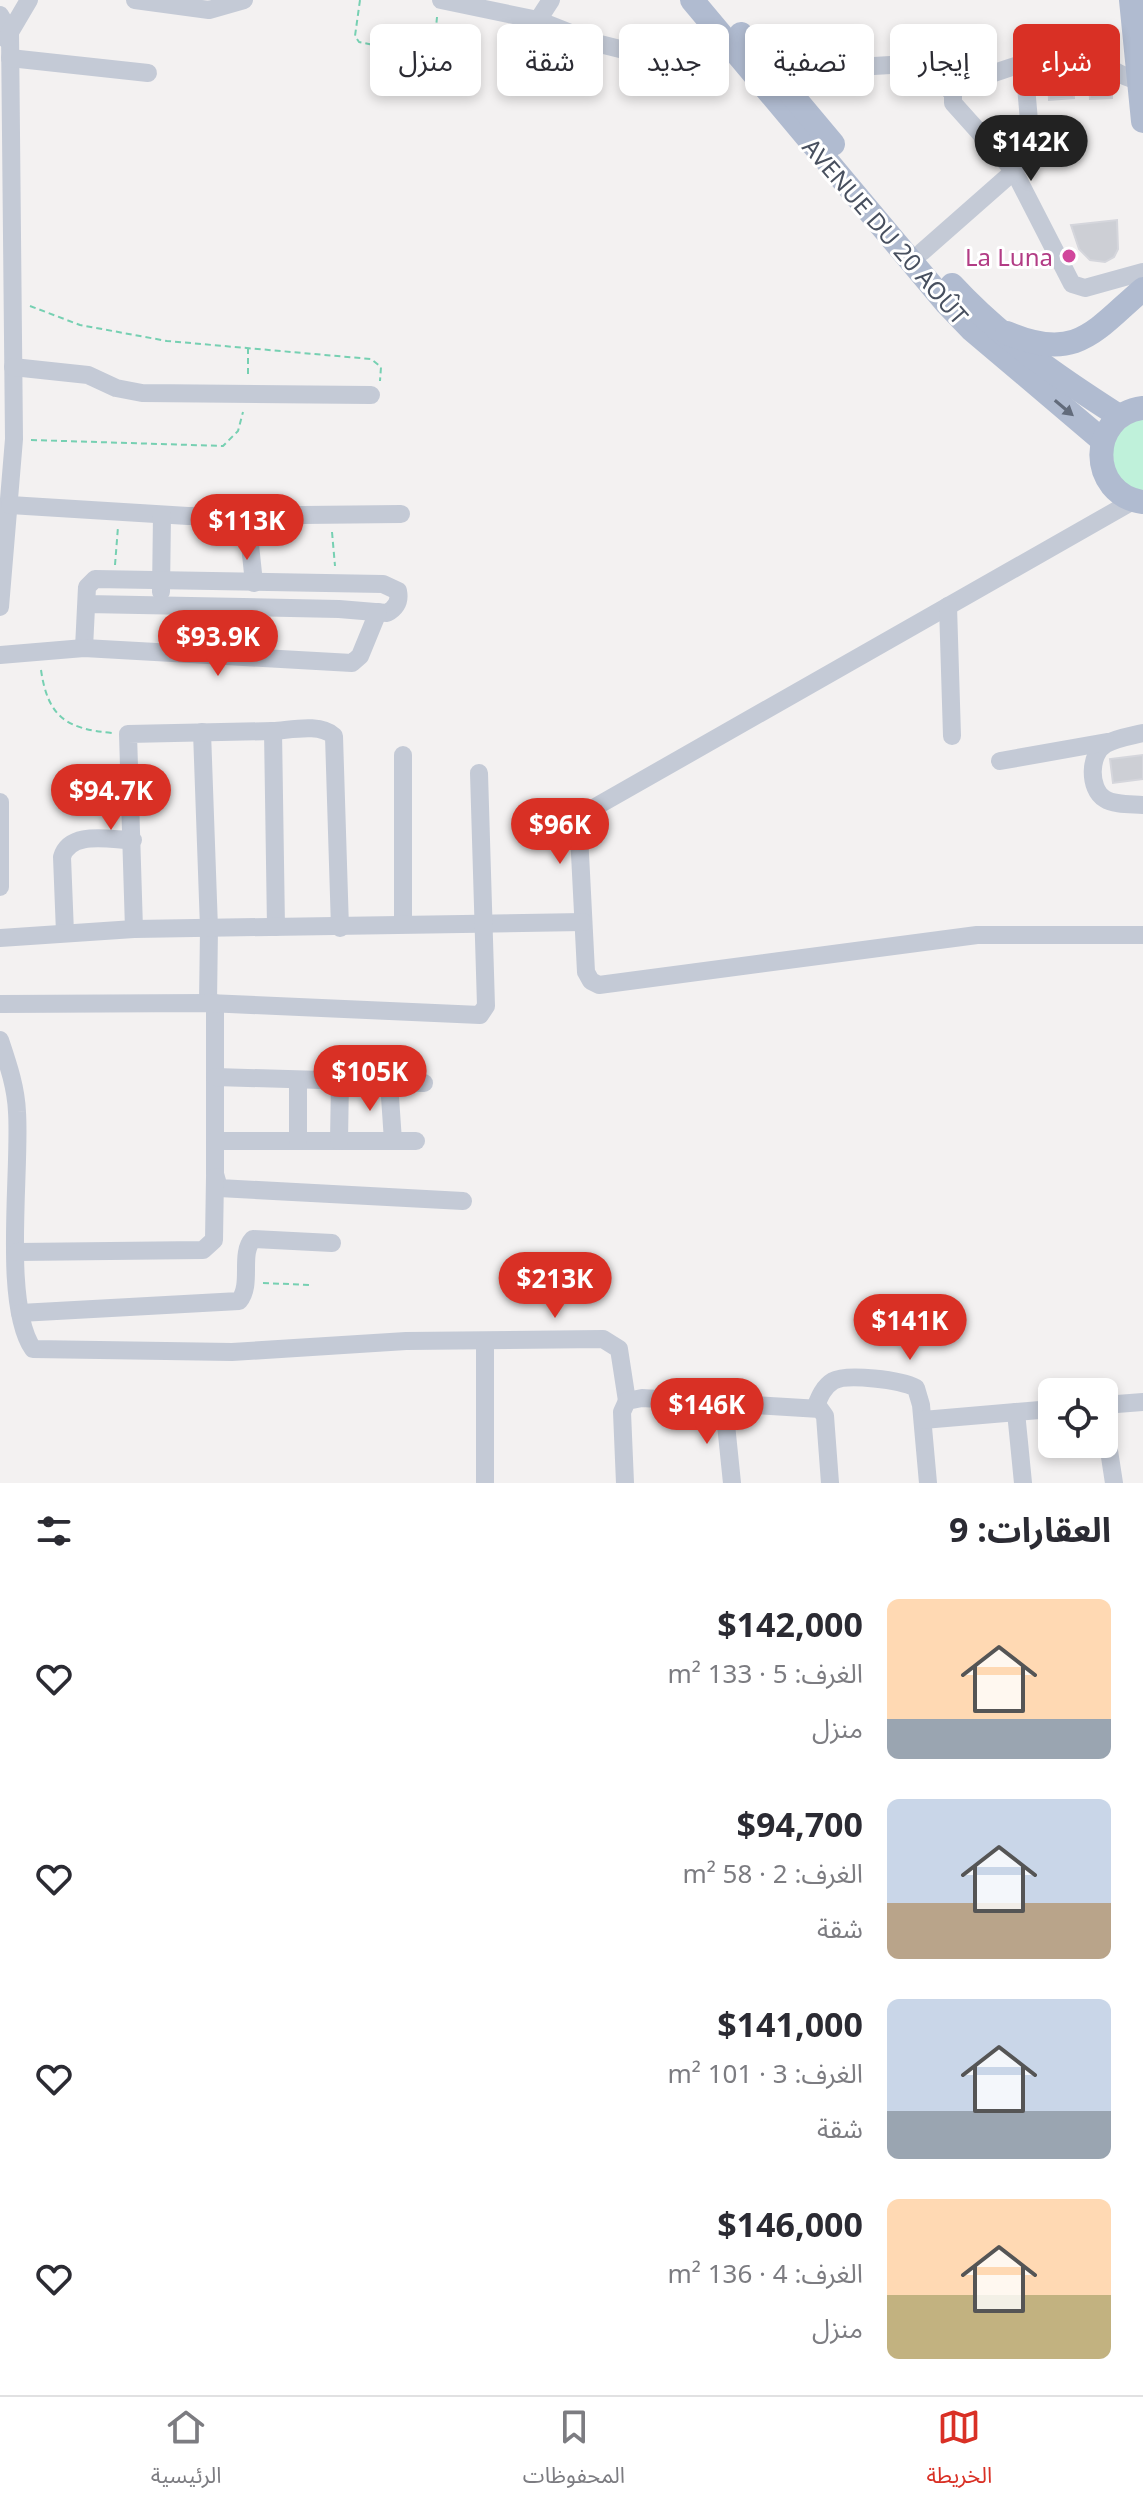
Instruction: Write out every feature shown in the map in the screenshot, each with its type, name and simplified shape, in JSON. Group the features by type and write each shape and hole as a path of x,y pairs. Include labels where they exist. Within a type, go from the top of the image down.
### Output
{"main road":[{"name":"AVENUE DU 20 AOÛT","path":"692,0 947,304 971,329 1102,440"},
{"name":"AVENUE DU 20 AOÛT","path":"712,0 745,38"},
{"path":"1131,0 1143,121"},
{"name":"AVENUE DU 20 AOÛT","path":"794,96 922,252 993,327 1037,363 1119,416"},
{"path":"993,327 1020,339 1054,344 1085,339 1105,326 1143,289"},
{"path":"1140,504 1116,491 1105,477 1100,459 1102,440 1119,416 1143,408"}],"street":[{"path":"0,607 14,439 5,54 10,32 29,0"},
{"path":"135,0 209,10 244,0"},
{"path":"538,20 551,0"},
{"path":"439,6 538,20 596,43 632,52 669,55 736,52"},
{"path":"0,15 10,32"},
{"path":"5,54 148,73"},
{"path":"1120,75 1141,81"},
{"path":"953,96 953,103 1014,171 1072,284 1085,288 1143,272"},
{"path":"922,252 1014,171 1031,144 1027,96"},
{"path":"13,367 88,375 125,391 248,396 371,395"},
{"path":"1140,504 948,606 588,811 579,834 586,972 591,981 599,985 977,935 1143,935"},
{"path":"10,505 162,515 401,514"},
{"path":"161,607 162,515"},
{"path":"247,516 254,583"},
{"path":"84,648 87,587 91,580 383,584 398,591 399,600 393,610 378,612 87,604"},
{"path":"948,606 952,736"},
{"path":"0,655 84,648 352,663 360,656 378,612"},
{"path":"134,929 128,734 315,729 328,730 334,736 340,928"},
{"path":"273,731 276,927"},
{"path":"17,1252 203,1250 214,1240 215,1077 202,732"},
{"path":"1000,761 1143,733"},
{"path":"1107,742 1097,750 1093,761 1094,785 1099,794 1107,801 1143,805"},
{"path":"403,755 403,924"},
{"path":"0,1004 211,1003 480,1015 486,1006 479,773"},
{"path":"0,802 0,887"},
{"path":"65,933 64,848 77,840 133,840"},
{"path":"0,938 134,929 340,928 403,924 484,926 583,922"},
{"path":"0,1027 0,1034"},
{"path":"0,1040 13,1083 18,1114 20,1313 26,1339 33,1349 232,1352 406,1341 598,1339 612,1342 621,1357 627,1401 622,1412 625,1483"},
{"path":"215,1077 424,1083"},
{"path":"298,1080 298,1141"},
{"path":"339,1141 340,1081"},
{"path":"389,1082 393,1141"},
{"path":"0,1124 8,1116 18,1114"},
{"path":"215,1141 416,1141"},
{"path":"215,1174 217,1186 226,1190 463,1201"},
{"path":"20,1313 239,1301 246,1283 248,1245 253,1239 332,1243"},
{"path":"485,1341 485,1483"},
{"path":"815,1408 826,1387 836,1379 895,1380 917,1390 923,1420 928,1483"},
{"path":"627,1401 642,1398 815,1408 825,1413 830,1483"},
{"path":"1118,1404 1143,1402"},
{"path":"724,1405 732,1483"},
{"path":"923,1420 1038,1410"},
{"path":"1016,1412 1023,1483"},
{"path":"1110,1458 1114,1483"}],"path":[{"path":"360,0 355,36 359,42 424,56 429,56 434,49 439,6"},
{"path":"13,298 57,317 110,332 205,346 371,359 381,367 381,379 371,395"},
{"path":"14,439 223,446 238,431 248,396 248,348"},
{"path":"114,580 119,514"},
{"path":"331,515 336,584"},
{"path":"39,653 44,693 54,713 87,731 128,734"},
{"path":"246,1283 311,1285"}],"green space":[{"path":"1143,415 1143,495 1117,482 1110,438"}],"building":[{"path":"1049,96 1074,96 1074,98 1049,100"},
{"path":"1090,96 1112,96 1112,98 1090,99"},
{"path":"1117,220 1118,249 1114,257 1105,262 1090,260 1079,249 1071,225"},
{"path":"1143,755 1143,779 1113,783 1110,759"}],"place":[{"name":"La Luna","path":"1069,256"}]}
